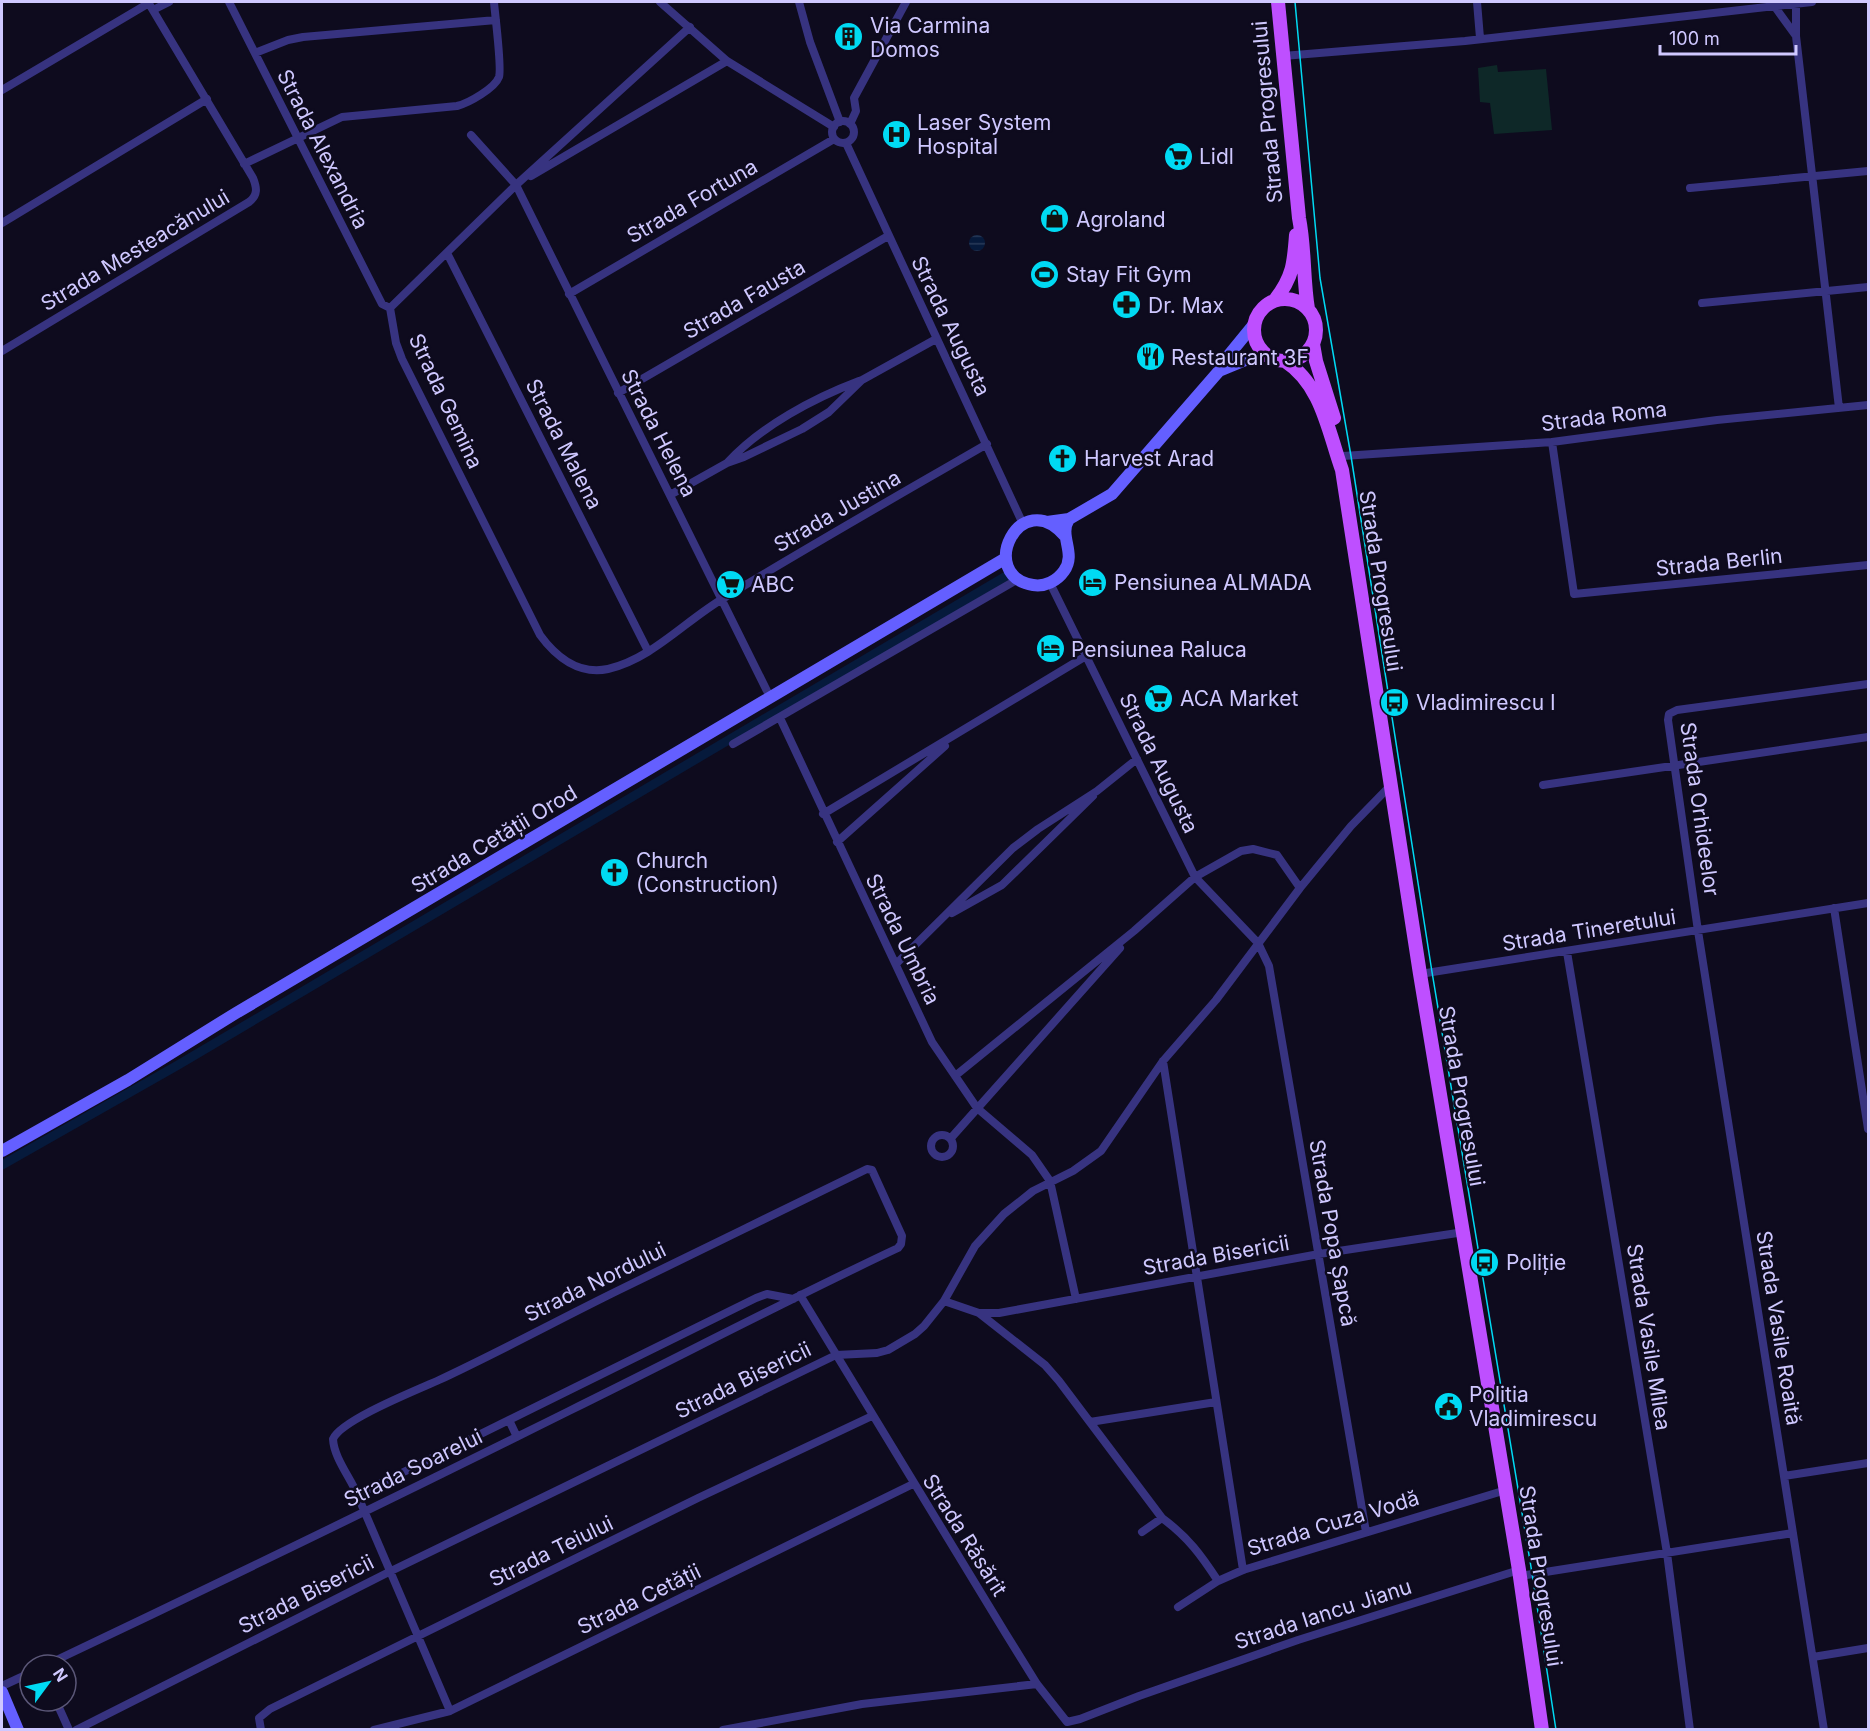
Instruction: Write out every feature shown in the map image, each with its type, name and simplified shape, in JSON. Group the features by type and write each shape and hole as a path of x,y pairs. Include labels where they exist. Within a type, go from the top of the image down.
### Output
{"main road":[{"name":"Strada Progresului","path":"1278,2 1308,309"},
{"name":"Strada Progresului","path":"1275,300 1288,284 1291,275 1299,218"},
{"path":"1275,300 1293,300 1308,309 1316,326 1316,335 1313,344 1304,355 1285,361 1267,355 1256,340 1255,323 1262,309 1275,300"},
{"name":"Strada Progresului","path":"1313,344 1343,463 1390,785 1506,1490 1542,1730"},
{"name":"Strada Progresului","path":"1285,361 1303,375 1314,392 1343,463"}],"street":[{"path":"2,90 150,5 169,2"},
{"name":"Strada Alexandria","path":"229,2 382,304 390,308"},
{"path":"150,5 244,164 348,115 457,106 470,101 494,84 500,74 494,2"},
{"path":"660,2 728,61 837,124 850,124"},
{"path":"799,2 837,124 832,133 834,139 846,143 854,134 850,124 856,111 854,98 906,2"},
{"path":"1478,2 1480,38"},
{"path":"1283,56 1480,38 1812,2"},
{"path":"1796,4 1796,36 1839,408"},
{"path":"1775,7 1796,36"},
{"path":"255,53 288,40 303,37 496,20"},
{"path":"390,308 411,284 447,253 516,185 690,27"},
{"path":"516,185 728,61"},
{"path":"2,223 207,99"},
{"name":"Strada Helena","path":"471,135 516,185 770,697"},
{"name":"Strada Fortuna","path":"569,294 834,139"},
{"name":"Strada Augusta","path":"846,143 1023,524"},
{"name":"Strada Mesteacănului","path":"2,351 253,199 257,190 244,164"},
{"path":"1690,188 1869,171"},
{"name":"Strada Fausta","path":"618,393 888,236"},
{"name":"Strada Malena","path":"447,253 648,651"},
{"path":"1702,303 1869,287"},
{"name":"Strada Gemina","path":"390,308 396,343 402,359 540,635 548,646 577,668 594,670 619,665 648,651"},
{"path":"1047,522 1058,528 1065,536 1070,547 1070,558 1060,577 1050,583 1035,585 1020,580 1013,574 1006,558 1009,538 1023,524 1069,519 1118,489 1220,372 1227,356 1255,323"},
{"path":"727,463 739,450 796,412 833,391 862,380 936,339"},
{"path":"1220,372 1248,359 1267,355"},
{"path":"670,495 727,463 744,458 802,429 835,407 862,380"},
{"name":"Strada Roma","path":"1343,463 1552,442 1717,420 1869,405"},
{"name":"Strada Berlin","path":"1552,442 1574,594 1869,565"},
{"name":"Strada Justina","path":"648,651 722,599 987,444"},
{"path":"1065,536 1065,527 1069,519"},
{"name":"Strada Cetății Orod","path":"2,1151 128,1080 236,1013 1006,558"},
{"path":"733,744 1020,580"},
{"name":"Strada Augusta","path":"1050,583 1195,877 1258,943"},
{"path":"823,814 1086,656"},
{"name":"Strada Orhideelor","path":"1698,931 1669,714 1677,710 1869,684"},
{"name":"Strada Umbria","path":"780,718 823,814 932,1042 977,1108 1032,1155 1050,1181"},
{"path":"837,843 962,732"},
{"path":"1543,784 1676,767 1869,737"},
{"path":"896,964 1013,848 1038,829 1098,791 1137,759"},
{"path":"944,1301 960,1270 982,1237 1018,1201 1091,1160 1101,1151 1163,1061 1216,1000 1300,888 1351,826 1390,785"},
{"path":"944,917 1002,885 1098,791"},
{"path":"955,1076 1134,931 1195,877 1241,851 1253,849 1277,855 1300,888"},
{"name":"Strada Tineretului","path":"1420,974 1869,903"},
{"path":"1834,908 1869,1129"},
{"path":"951,1138 1134,931"},
{"name":"Strada Vasile Roaită","path":"1698,931 1824,1730"},
{"name":"Strada Popa Șapcă","path":"1258,943 1269,966 1366,1532"},
{"name":"Strada Vasile Milea","path":"1567,952 1667,1553 1690,1730"},
{"path":"1163,1061 1243,1570"},
{"name":"Strada Nordului","path":"450,1711 333,1444 334,1436 348,1424 867,1169 872,1170 902,1236 898,1248"},
{"path":"1050,1181 1076,1299"},
{"name":"Strada Bisericii","path":"76,1730 389,1572 836,1355 877,1353 888,1350 904,1342 924,1326 944,1301 979,1313 999,1313 1318,1254 1464,1232"},
{"name":"Strada Soarelui","path":"71,1653 517,1437 898,1248"},
{"name":"Strada Soarelui","path":"357,1495 756,1298 767,1294 796,1297"},
{"name":"Strada Răsărit","path":"796,1297 836,1355 1037,1684 1067,1722 1139,1696"},
{"path":"979,1313 1045,1365 1162,1518 1193,1544 1218,1581"},
{"path":"1090,1422 1216,1402"},
{"name":"Strada Teiului","path":"261,1730 259,1718 265,1712 698,1498 872,1416"},
{"path":"509,1420 517,1437"},
{"path":"1784,1476 1869,1463"},
{"name":"Strada Cetății","path":"374,1730 450,1711 913,1484"},
{"name":"Strada Cuza Vodă","path":"1179,1607 1218,1581 1243,1570 1506,1490"},
{"path":"1142,1532 1162,1518"},
{"name":"Strada Iancu Jianu","path":"1139,1696 1298,1640 1519,1573 1793,1533"},
{"path":"1813,1658 1869,1648"},
{"path":"2,1686 18,1679"},
{"path":"723,1730 862,1704 1037,1684"},
{"path":"2,1692 18,1730"},
{"path":"61,1713 69,1730"}],"green space":[{"path":"1497,65 1498,72 1546,69 1552,130 1494,134 1490,103 1480,102 1478,68"}],"water":[{"path":"977,235 983,237 985,243 983,249 977,251 971,249 969,243 971,237"}],"waterway":[{"path":"2,1165 178,1065 1008,575"}],"tram line":[{"path":"1295,2 1320,278 1351,456 1432,972 1556,1730"}],"place":[{"name":"Via Carmina Domos","path":"849,37"},
{"name":"Laser System Hospital","path":"896,134"},
{"name":"Lidl","path":"1178,156"},
{"name":"Agroland","path":"1055,219"},
{"name":"Stay Fit Gym","path":"1045,274"},
{"name":"Dr. Max","path":"1127,305"},
{"name":"Restaurant 3F","path":"1150,357"},
{"name":"Harvest Arad","path":"1063,458"},
{"name":"Pensiunea ALMADA","path":"1093,582"},
{"name":"ABC","path":"730,584"},
{"name":"Pensiunea Raluca","path":"1050,649"},
{"name":"ACA Market","path":"1159,698"},
{"name":"Vladimirescu I","path":"1395,702"},
{"name":"Church (Construction)","path":"615,872"},
{"name":"Poliție","path":"1485,1262"},
{"name":"Politia Vladimirescu","path":"1448,1406"}]}
